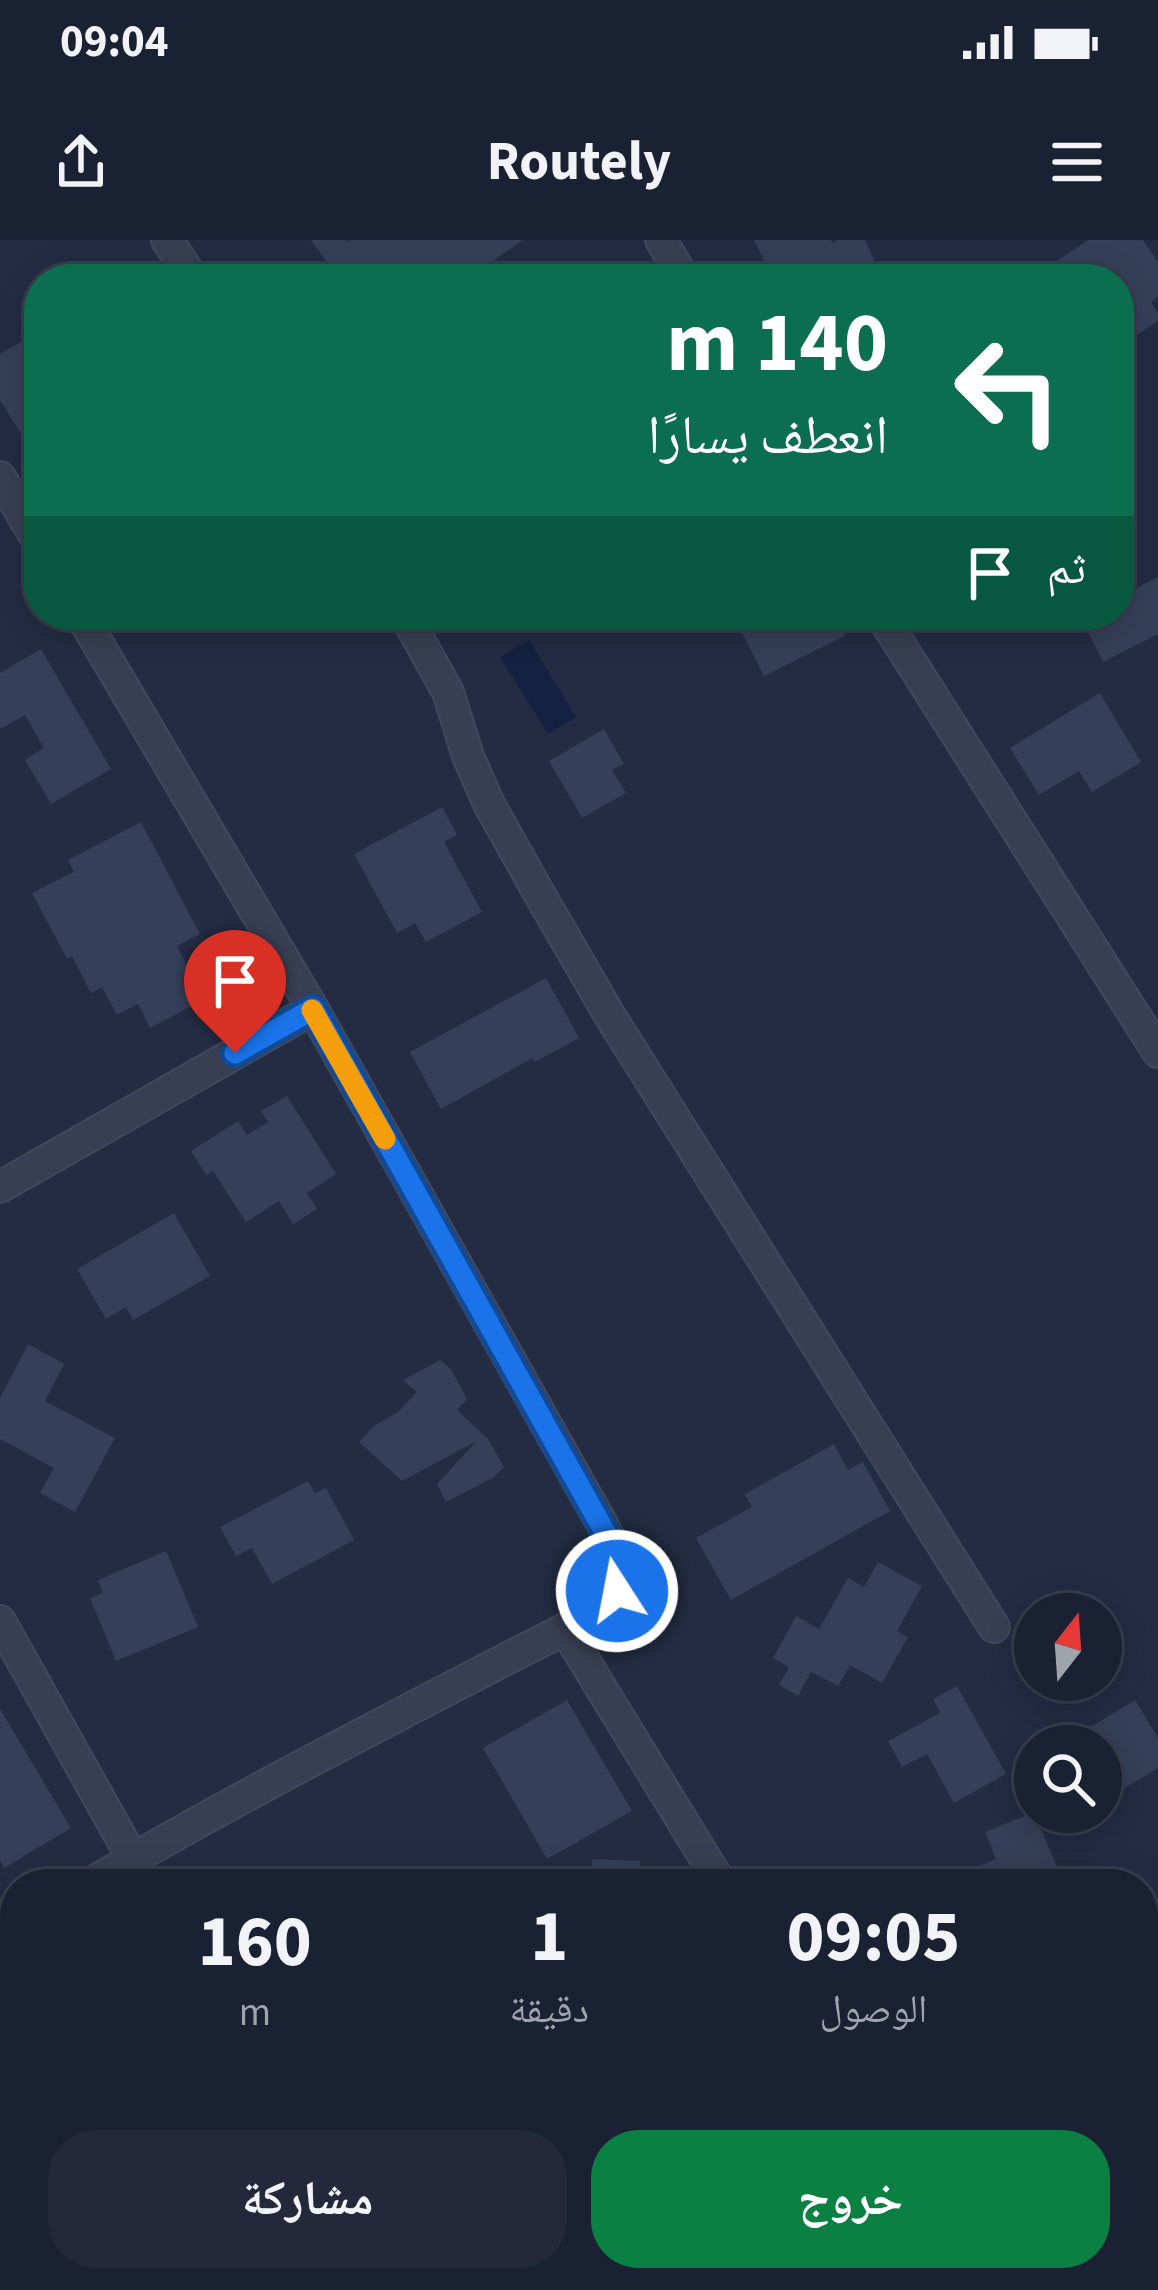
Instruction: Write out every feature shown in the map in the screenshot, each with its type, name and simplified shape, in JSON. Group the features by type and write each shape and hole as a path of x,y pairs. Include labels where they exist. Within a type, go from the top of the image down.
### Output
{"street":[{"path":"0,477 24,518"},
{"path":"90,630 313,1009 616,1554 620,1581 617,1591 598,1609 565,1629 116,1869"},
{"path":"414,630 448,692 489,804 610,1016 994,1628"},
{"path":"891,630 1158,1052"},
{"path":"0,1187 313,1009"},
{"path":"0,1621 133,1859"},
{"path":"565,1629 712,1869"}],"water":[{"path":"529,640 576,717 548,734 500,657"}],"building":[{"path":"311,240 523,240 489,264 328,264"},
{"path":"754,240 865,240 876,264 766,264"},
{"path":"1088,240 1143,240 1158,262 1158,297 1151,302 1158,321 1134,337 1134,264 1052,264"},
{"path":"24,340 24,439 0,400 0,354"},
{"path":"1158,577 1158,634 1103,662 1087,630 1134,630 1134,589"},
{"path":"741,630 842,630 845,636 764,676"},
{"path":"41,649 111,769 51,804 25,760 44,748 25,715 0,729 0,673"},
{"path":"1100,693 1141,762 1092,792 1079,771 1039,795 1010,748"},
{"path":"604,729 624,764 612,770 626,793 582,818 549,761"},
{"path":"442,807 457,835 444,842 482,912 426,942 415,923 397,933 354,854"},
{"path":"141,822 200,934 177,946 205,999 150,1028 138,1004 117,1015 102,987 91,993 32,893 74,872 68,860"},
{"path":"546,978 579,1038 441,1109 410,1052"},
{"path":"287,1096 336,1174 307,1193 317,1209 293,1224 279,1201 246,1222 213,1171 206,1175 191,1151 238,1121 247,1135 268,1122 261,1111"},
{"path":"174,1213 210,1276 133,1320 126,1307 106,1319 77,1269"},
{"path":"28,1344 64,1364 45,1401 115,1438 75,1512 40,1493 54,1468 0,1439 0,1398"},
{"path":"440,1360 451,1369 467,1399 457,1410 488,1439 504,1467 446,1502 437,1484 477,1441 402,1481 359,1442 417,1392 403,1380"},
{"path":"834,1444 848,1470 863,1462 890,1511 731,1600 696,1538 752,1507 745,1494"},
{"path":"308,1481 315,1493 326,1488 354,1540 272,1584 252,1548 236,1556 220,1527"},
{"path":"166,1551 198,1627 116,1661 90,1598 103,1593 98,1580"},
{"path":"878,1562 922,1586 897,1631 908,1637 882,1683 850,1665 838,1686 811,1672 798,1696 779,1685 789,1667 773,1658 796,1616 819,1629 848,1578 864,1587"},
{"path":"957,1686 1006,1774 954,1803 927,1754 902,1767 888,1741 940,1713 933,1699"},
{"path":"567,1700 632,1811 547,1859 483,1748"},
{"path":"1135,1700 1158,1738 1158,1768 1122,1789 1122,1725 1094,1725"},
{"path":"0,1709 71,1828 4,1868 0,1860"},
{"path":"1014,1820 1014,1833 1043,1833 1058,1869 972,1869 996,1859 985,1832"},
{"path":"592,1859 640,1861 640,1869 592,1869"}],"slow traffic":[{"path":"312,1010 385,1139"}],"route":[{"path":"235,1053 313,1009 611,1543 619,1569 617,1591"}]}
